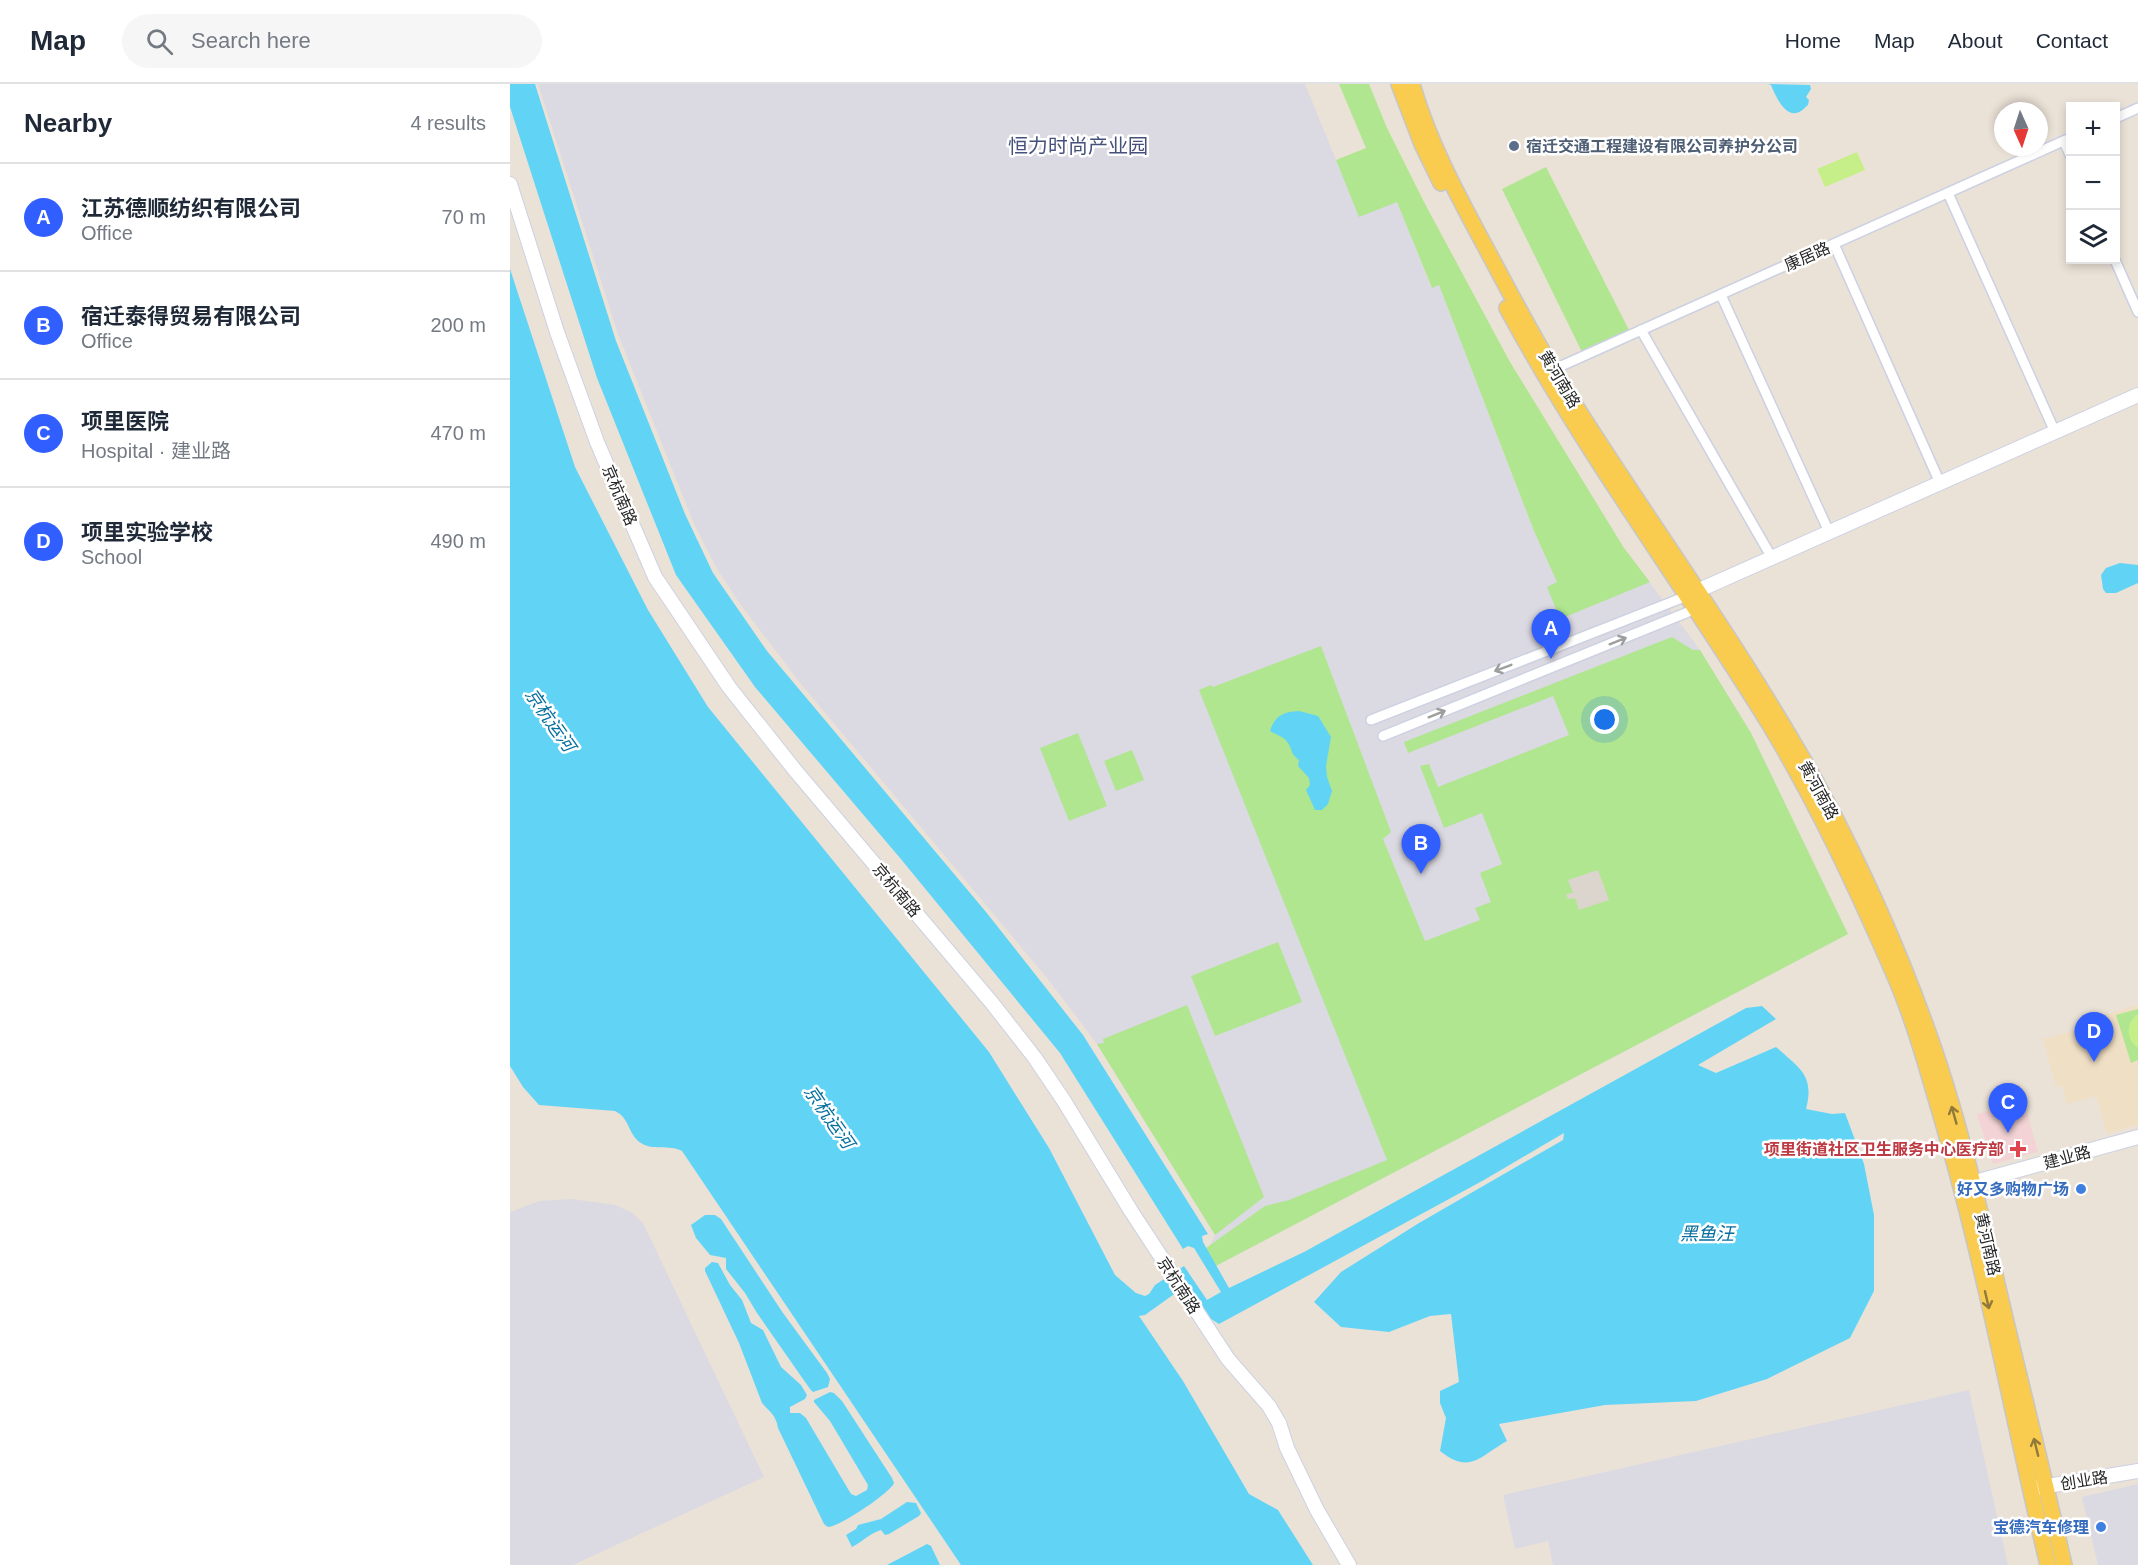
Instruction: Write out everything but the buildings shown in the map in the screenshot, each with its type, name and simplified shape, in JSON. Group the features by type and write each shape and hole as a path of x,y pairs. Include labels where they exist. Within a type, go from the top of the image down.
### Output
{"main road":[{"name":"黄河南路","path":"1411,88 1422,144 1453,206 1548,372 1697,600 1804,786 1850,876 1904,999 1935,1097 1967,1184 2046,1486 2064,1565"},
{"name":"黄河南路","path":"1967,1184 2030,1489 2048,1565"}],"street":[{"path":"2120,116 2138,108"},
{"name":"康居路","path":"1548,372 2066,140"},
{"name":"京杭南路","path":"510,184 556,332 597,442 655,577 729,687 794,769 992,1003 1035,1058 1228,1359 1269,1406 1279,1422 1287,1448 1317,1510 1349,1565"},
{"path":"1948,193 2055,432"},
{"path":"1834,244 1940,483"},
{"path":"2117,264 2138,312"},
{"path":"1720,295 1829,532"},
{"path":"1641,330 1772,558"},
{"path":"1383,736 1697,600 1772,558 2138,395"},
{"path":"1371,720 1697,600"},
{"name":"建业路","path":"1967,1184 2138,1137"},
{"name":"创业路","path":"2030,1489 2138,1471"}],"shaded area":[{"path":"538,84 1305,84 1359,216 1397,201 1431,287 1439,285 1534,531 1557,582 1624,548 1700,650 1751,733 1848,934 1208,1270 1199,1253 1209,1247 1215,1235 1097,1044 1047,978 801,684 740,604 717,569 694,524 618,334"},
{"path":"1598,870 1609,900 1579,910 1575,898 1568,899 1566,894 1573,893 1568,880"},
{"path":"2138,1005 2138,1125 2107,1134 2096,1096 2067,1104 2062,1086 2056,1087 2043,1039 2098,1024 2097,1017"},
{"path":"2024,1101 2038,1152 1993,1164 1977,1114"},
{"path":"571,1199 616,1205 632,1213 643,1223 764,1477 573,1565 510,1565 510,1212 539,1201"},
{"path":"1969,1390 2008,1565 1553,1565 1548,1541 1515,1549 1503,1495"},
{"path":"2138,1484 2138,1565 2098,1565 2082,1497"}],"green space":[{"path":"1339,84 1369,84 1387,128 1424,202 1510,362 1624,548 1650,582 1560,619 1547,587 1557,582 1534,531 1439,285 1432,288 1397,202 1359,217 1336,160 1366,148"},
{"path":"1857,152 1865,170 1825,187 1817,169"},
{"path":"1546,167 1629,330 1582,352 1502,189"},
{"path":"1672,637 1693,650 1700,650 1751,733 1848,934 1208,1270 1199,1253 1265,1206 1289,1200 1387,1160 1199,690 1211,685 1213,687 1321,646 1391,832 1383,839 1425,941 1480,920 1475,908 1491,902 1480,873 1502,864 1482,813 1444,828 1420,766 1429,764 1438,787 1569,735 1553,696 1408,753 1404,742"},
{"path":"1078,733 1107,806 1069,821 1040,748"},
{"path":"1132,750 1144,780 1116,791 1104,761"},
{"path":"1278,942 1302,1002 1215,1036 1191,976"},
{"path":"1187,1005 1264,1197 1215,1235 1097,1044 1104,1043 1103,1039"},
{"path":"2138,1009 2138,1060 2131,1063 2116,1015"},
{"path":"2138,1014 2138,1048 2131,1040 2129,1026"}],"water":[{"path":"510,84 535,84 616,341 685,514 713,573 767,651 986,912 1083,1035 1208,1234 1202,1236 1203,1242 1229,1288 1304,1252 1746,1008 1762,1006 1776,1019 1698,1065 1716,1073 1776,1047 1798,1067 1807,1080 1806,1109 1832,1114 1845,1113 1864,1164 1874,1215 1874,1291 1850,1338 1767,1379 1696,1401 1605,1405 1499,1424 1507,1441 1475,1461 1459,1462 1440,1451 1446,1418 1440,1403 1440,1391 1459,1382 1451,1314 1430,1316 1389,1332 1341,1327 1314,1302 1341,1272 1419,1223 1563,1140 1564,1133 1484,1180 1219,1324 1200,1312 1184,1287 1145,1315 1139,1316 1183,1381 1249,1494 1278,1510 1313,1565 961,1565 682,1151 650,1147 641,1143 634,1136 624,1118 615,1111 539,1105 523,1087 510,1066 510,269 575,467 648,610 708,707 989,1052 1049,1148 1115,1275 1136,1293 1145,1296 1155,1285 1184,1266 1207,1300 1221,1292 1194,1248 1188,1246 1183,1249 1060,1053 900,858 755,687 676,575 597,378 510,107"},
{"path":"1768,84 1810,85 1811,89 1806,97 1809,100 1808,105 1795,113 1786,110 1771,85"},
{"path":"2120,563 2138,565 2138,583 2116,593 2106,593 2103,589 2101,575 2106,568"},
{"path":"1299,711 1318,716 1331,737 1326,766 1332,791 1328,804 1322,810 1315,810 1306,790 1310,785 1309,778 1298,766 1299,760 1288,743 1270,731 1281,715"},
{"path":"705,1215 715,1215 721,1219 783,1313 827,1373 830,1379 828,1387 813,1392 810,1389 745,1293 726,1269 726,1258 710,1255 696,1238 691,1225"},
{"path":"712,1262 718,1263 730,1285 742,1300 751,1323 763,1330 781,1367 801,1385 807,1395 805,1399 790,1407 790,1413 800,1413 806,1418 851,1494 856,1496 867,1490 868,1485 830,1421 814,1402 830,1392 842,1401 892,1478 894,1483 884,1494 864,1509 834,1526 828,1527 824,1524 776,1420 762,1403 739,1343 705,1271 705,1268"},
{"path":"907,1502 916,1503 921,1513 919,1516 889,1534 885,1535 881,1530 877,1531 852,1547 846,1535 858,1525 881,1519"},
{"path":"927,1544 931,1546 940,1565 887,1565"}],"place":[{"name":"宿迁交通工程建设有限公司养护分公司","path":"1514,146"},
{"name":"江苏德顺纺织有限公司","path":"1551,659"},
{"name":"宿迁泰得贸易有限公司","path":"1421,874"},
{"name":"项里实验学校","path":"2094,1062"},
{"name":"项里医院","path":"2008,1133"},
{"name":"项里街道社区卫生服务中心医疗部","path":"2018,1149"},
{"name":"好又多购物广场","path":"2081,1189"},
{"name":"宝德汽车修理","path":"2101,1527"}],"district":[{"name":"恒力时尚产业园","path":"1078,146"}],"water label":[{"name":"京杭运河","path":"550,720"},
{"name":"京杭运河","path":"829,1117"},
{"name":"黑鱼汪","path":"1707,1234"}]}
